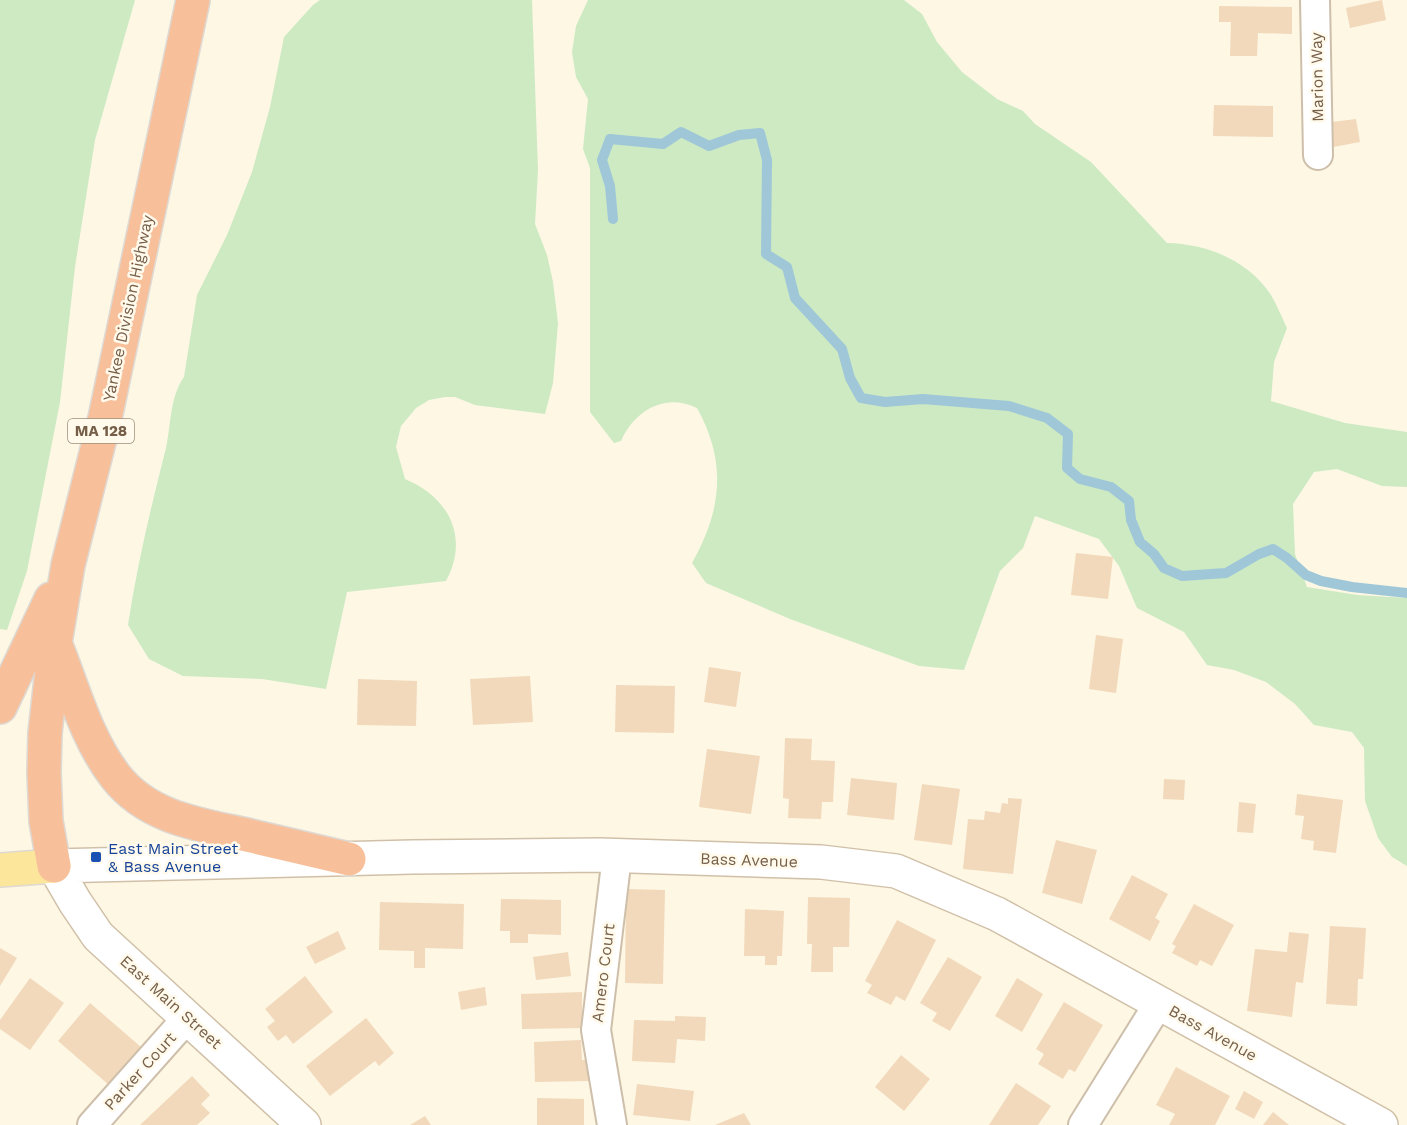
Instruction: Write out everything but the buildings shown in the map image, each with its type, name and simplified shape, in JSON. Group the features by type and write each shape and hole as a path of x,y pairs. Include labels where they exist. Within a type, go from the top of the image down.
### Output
{"highway":[{"name":"Yankee Division Highway","path":"54,866 46,820 44,772 45,733 55,643 68,565 105,418 193,0"},
{"path":"0,707 68,565"},
{"path":"55,643 93,738 116,778 132,794 157,810 190,824 349,859"}],"main road":[{"name":"Bass Avenue","path":"54,866 617,856 821,862 896,871 997,914 1381,1125"},
{"path":"0,870 54,866"},
{"name":"East Main Street","path":"54,866 98,936 304,1125"}],"street":[{"name":"Marion Way","path":"1315,0 1318,155"},
{"name":"Amero Court","path":"612,1125 596,1030 617,856"},
{"path":"1083,1125 1159,1003"},
{"name":"Parker Court","path":"92,1125 188,1017"}],"green space":[{"path":"0,0 135,0 95,140 75,267 60,402 27,571 7,630 0,629"},
{"path":"320,0 532,0 538,170 535,224 547,255 558,323 553,383 545,414 475,405 455,397 445,397 429,400 416,408 401,426 396,447 405,479 433,496 451,520 456,549 453,564 446,581 347,592 326,689 262,679 183,676 149,659 128,625 140,558 166,448 173,402 184,377 197,295 227,235 252,172 270,107 284,37"},
{"path":"588,0 904,0 922,14 937,42 962,72 997,99 1023,111 1035,124 1091,162 1167,243 1197,247 1225,256 1239,263 1262,283 1271,295 1287,328 1274,362 1271,401 1345,423 1407,432 1407,487 1382,486 1337,469 1314,472 1293,504 1295,554 1307,587 1357,595 1407,598 1407,866 1392,857 1378,838 1365,801 1364,748 1352,732 1314,725 1295,704 1266,682 1234,670 1207,665 1184,632 1137,608 1119,566 1099,539 1035,516 1023,548 1000,571 964,670 919,666 790,619 706,583 692,563 710,524 715,505 717,467 707,428 697,408 673,402 652,407 634,421 621,441 614,443 590,412 590,168 583,149 588,99 576,77 572,52 576,26"}],"waterway":[{"path":"613,219 610,186 602,160 610,139 663,144 681,132 709,146 739,135 760,133 767,160 766,254 787,267 795,298 842,349 850,378 861,398 885,402 923,399 1009,406 1047,418 1068,434 1067,468 1080,479 1111,487 1129,501 1131,520 1140,542 1154,554 1164,568 1182,576 1226,573 1259,554 1273,549 1306,575 1321,581 1407,593"}],"place":[{"name":"East Main Street & Bass Avenue","path":"96,857"}]}
